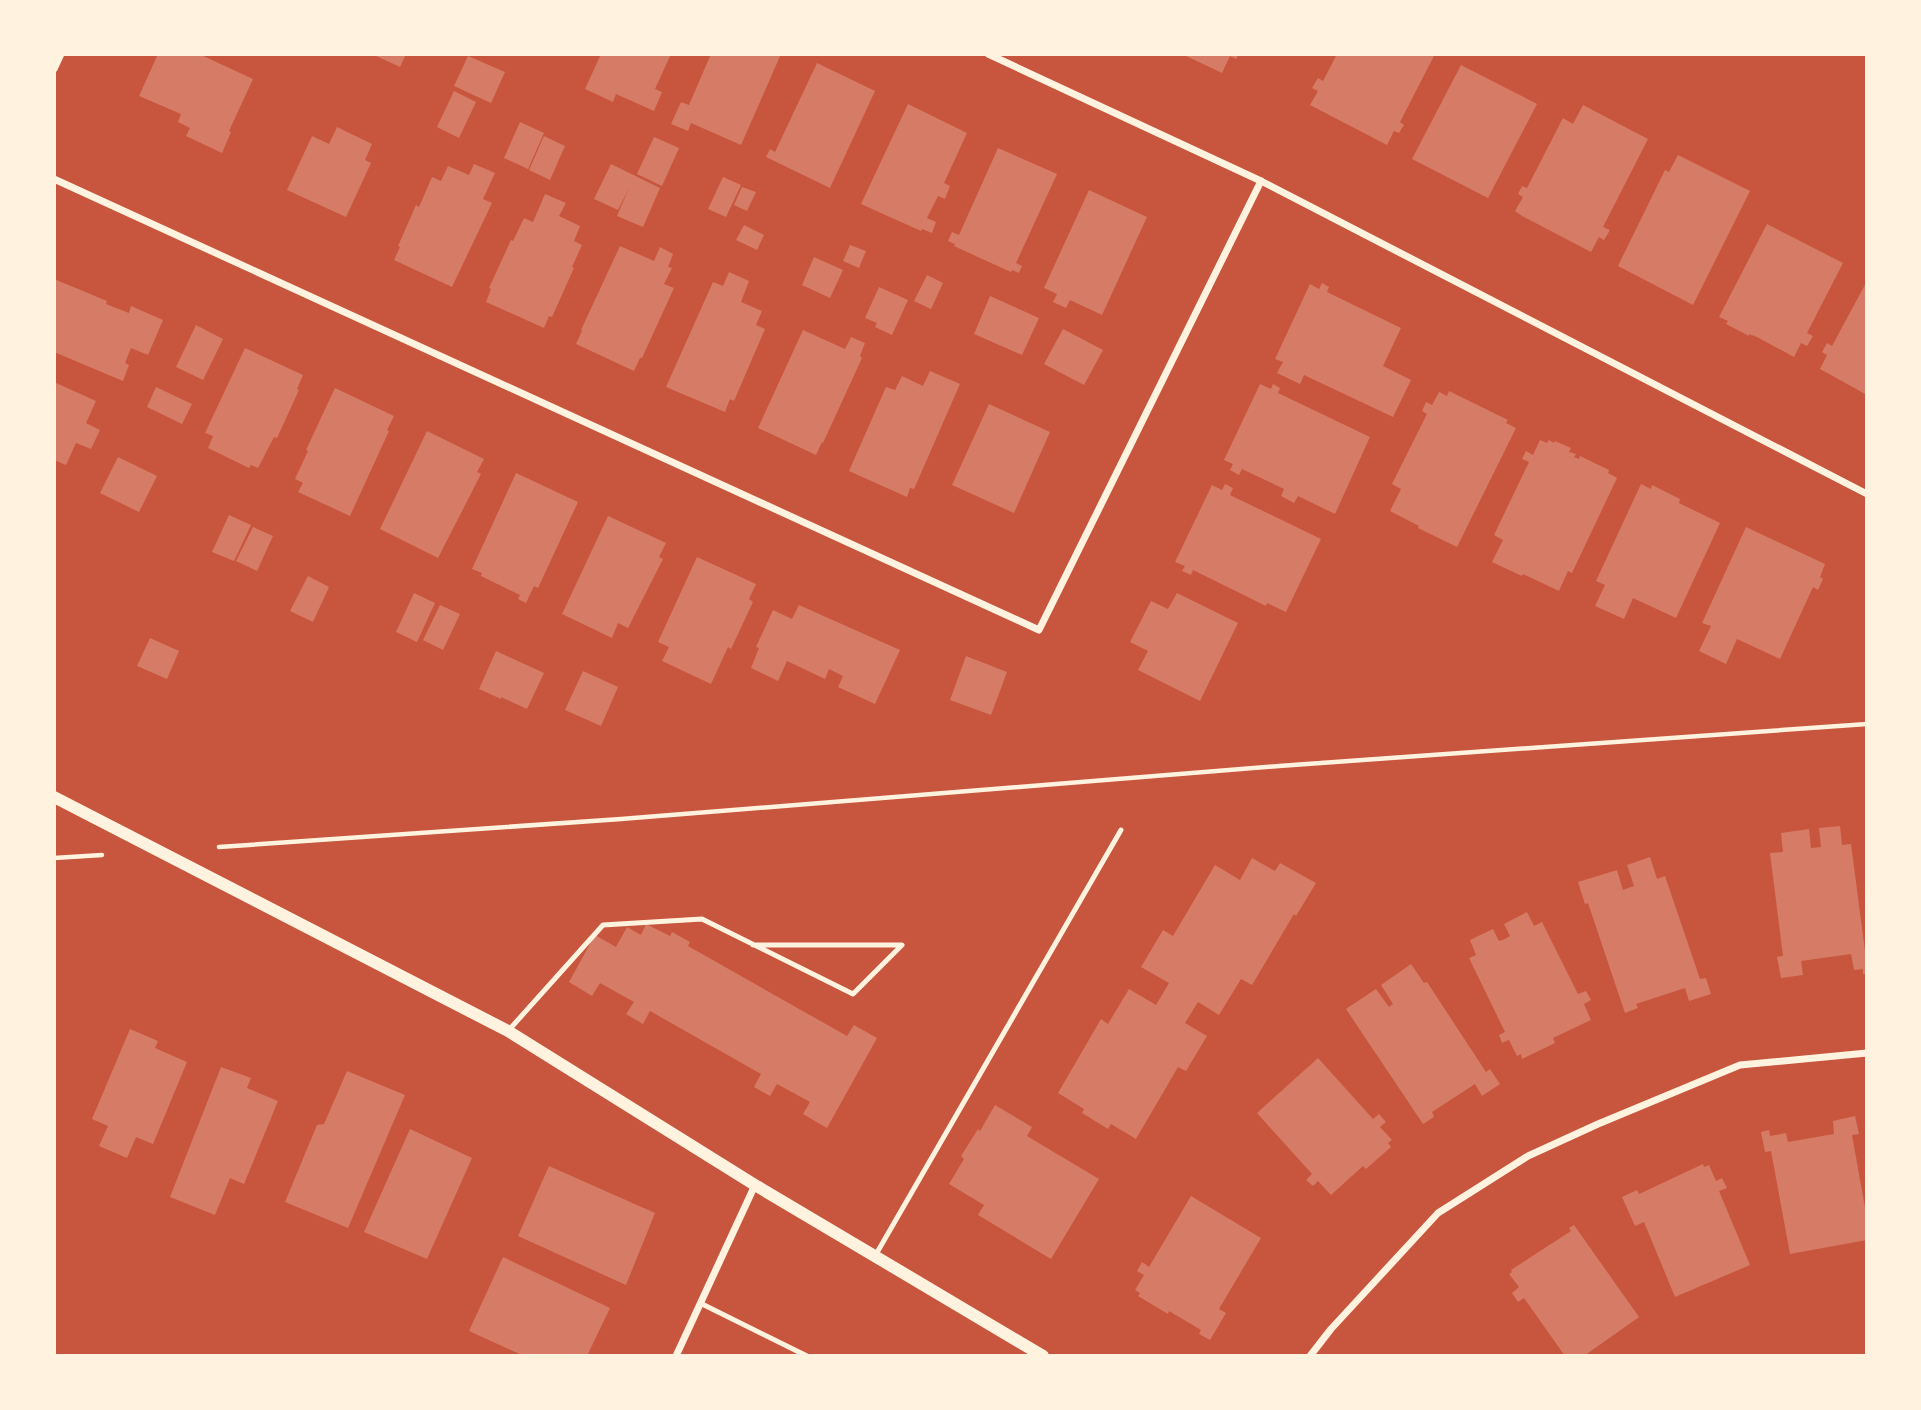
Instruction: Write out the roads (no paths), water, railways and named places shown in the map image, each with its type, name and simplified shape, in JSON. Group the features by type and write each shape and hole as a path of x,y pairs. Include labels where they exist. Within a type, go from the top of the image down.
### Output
{"street":[{"path":"54,69 61,54"},
{"path":"988,54 1261,181 1867,494"},
{"path":"54,179 1039,630 1261,181"},
{"path":"54,797 508,1031 755,1185 1043,1356"},
{"path":"1310,1356 1331,1329 1438,1213 1528,1156 1740,1065 1867,1053"},
{"path":"676,1356 755,1185"}],"lane":[{"path":"875,1256 1121,830"},
{"path":"508,1031 603,925 702,919 754,945 853,994 902,945 754,945"},
{"path":"700,1303 807,1356"}]}
